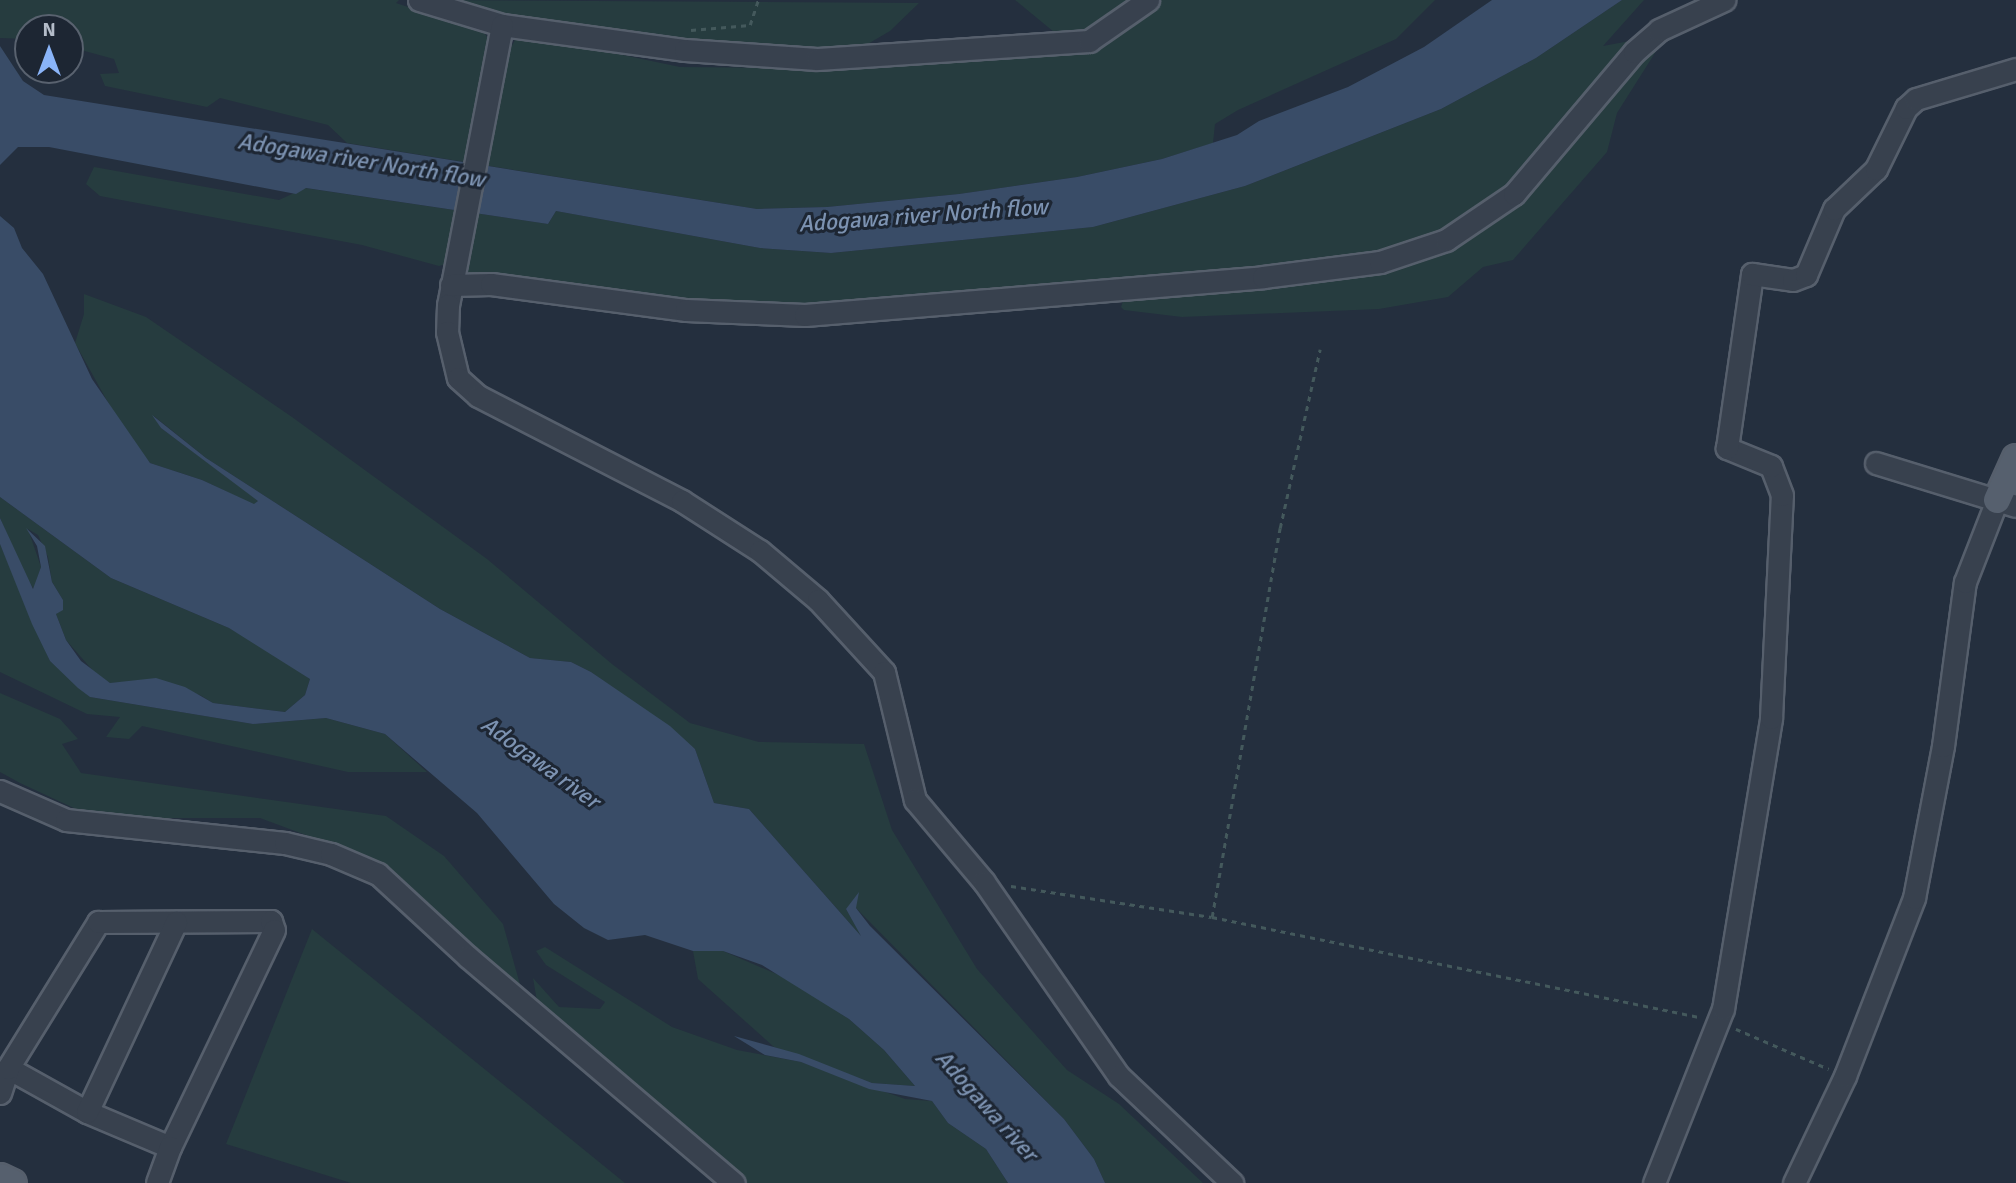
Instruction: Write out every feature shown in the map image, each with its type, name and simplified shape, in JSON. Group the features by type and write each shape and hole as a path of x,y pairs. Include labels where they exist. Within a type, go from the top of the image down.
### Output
{"main road":[{"path":"2006,503 2016,458"},
{"path":"0,1177 13,1183"}],"street":[{"path":"419,0 501,33 817,59 1088,41 1148,0"},
{"path":"452,285 491,284 686,310 805,315 1263,277 1380,262 1446,240 1514,194 1634,52 1676,21 1724,0"},
{"path":"501,33 452,285 447,332 451,359 458,378 478,396 682,501 760,551 818,600 884,672 915,800 984,882 1119,1076 1231,1183"},
{"path":"1654,1183 1723,1009 1771,718 1782,495 1771,466 1727,448 1752,274 1793,279 1806,275 1835,209 1876,169 1906,108 1916,99 2016,69"},
{"path":"1794,1183 1845,1076 1914,898 1943,746 1965,582 2006,503 1876,464"},
{"path":"0,790 66,820 285,843 331,854 378,874 468,957 734,1183"},
{"path":"0,1093 8,1068 98,922 271,920 274,930 170,1147 157,1183"},
{"path":"87,1111 176,922"},
{"path":"8,1068 87,1111 170,1147"}],"path":[{"path":"685,30 750,25 758,0"},
{"path":"1212,917 1280,528 1320,349"},
{"path":"984,882 1212,917 1704,1018"},
{"path":"1730,1026 1845,1076"}],"green space":[{"path":"0,0 399,0 396,3 484,32 490,42 510,49 523,26 422,0 919,3 890,31 854,52 811,54 595,31 604,51 680,67 794,68 1060,55 1054,32 1015,0 1435,0 1396,39 1238,110 1215,124 1213,143 1162,159 1077,177 959,194 827,207 757,209 347,143 328,125 220,98 207,107 105,86 100,74 119,73 114,59 84,51 84,14 14,14 14,38 0,38"},
{"path":"1622,0 1644,0 1603,46 1667,34 1617,113 1607,152 1513,260 1483,267 1448,297 1379,309 1182,317 1124,310 1121,307 1130,281 828,305 711,303 624,290 608,294 471,276 466,269 449,263 439,266 362,245 100,196 86,184 94,167 279,200 305,188 548,224 556,211 760,248 831,253 1093,227 1245,186 1441,109 1536,58"},
{"path":"84,294 146,317 292,417 487,559 612,664 690,723 759,742 864,744 892,830 977,969 1067,1070 1119,1104 1203,1183 1105,1183 1094,1159 1064,1119 856,908 846,909 862,937 749,809 714,803 695,749 591,672 571,662 530,658 440,609 206,458 154,416 161,428 259,500 254,505 202,480 150,463 125,433 75,343 84,314"},
{"path":"0,497 111,578 229,628 283,659 310,679 305,695 285,712 213,703 200,695 132,682 110,683 95,673 66,640 56,614 63,600 52,582 48,557 38,535 28,529 41,567 34,589 25,576 0,518"},
{"path":"0,544 50,661 90,697 253,724 326,718 385,734 427,772 348,772 142,726 129,739 106,737 120,717 87,714 0,672"},
{"path":"0,693 60,719 78,739 62,744 81,773 386,816 444,856 503,924 521,988 346,850 260,818 152,818 76,809 0,772"},
{"path":"312,929 625,1183 351,1183 226,1144"},
{"path":"545,947 672,1027 737,1050 801,1062 905,1099 932,1101 948,1123 986,1149 1008,1183 727,1183 542,1030 533,978 559,1007 600,1009 605,1002 546,965 536,951"},
{"path":"693,951 723,951 788,979 849,1019 884,1050 915,1086 872,1083 774,1047 698,979"}],"water":[{"name":"Adogawa river North flow","path":"1492,0 1622,0 1536,58 1441,109 1245,186 1093,227 831,253 760,248 556,211 548,224 306,188 296,194 49,147 18,147 0,165 0,46 14,67 14,84 28,84 44,95 757,209 827,207 959,194 1077,177 1162,159 1237,135 1259,121 1348,87 1424,47"},
{"name":"Adogawa river","path":"0,216 14,228 22,248 43,274 92,379 150,463 202,480 254,504 258,501 161,428 152,415 206,458 440,609 530,658 571,662 591,672 670,726 695,749 714,803 749,809 861,936 846,909 859,892 856,908 870,926 1064,1119 1094,1159 1105,1183 1008,1183 986,1149 948,1123 932,1101 869,1089 801,1062 765,1055 734,1036 799,1054 872,1083 915,1086 884,1050 849,1019 762,965 723,951 693,951 645,935 608,940 584,928 554,904 477,813 385,734 326,718 253,724 90,697 78,688 50,661 32,624 0,544 0,518 33,589 41,567 37,546 26,528 45,546 52,582 63,600 63,610 56,614 66,640 81,661 110,683 156,678 185,687 213,703 285,712 305,695 310,679 229,628 111,578 0,497"}]}
